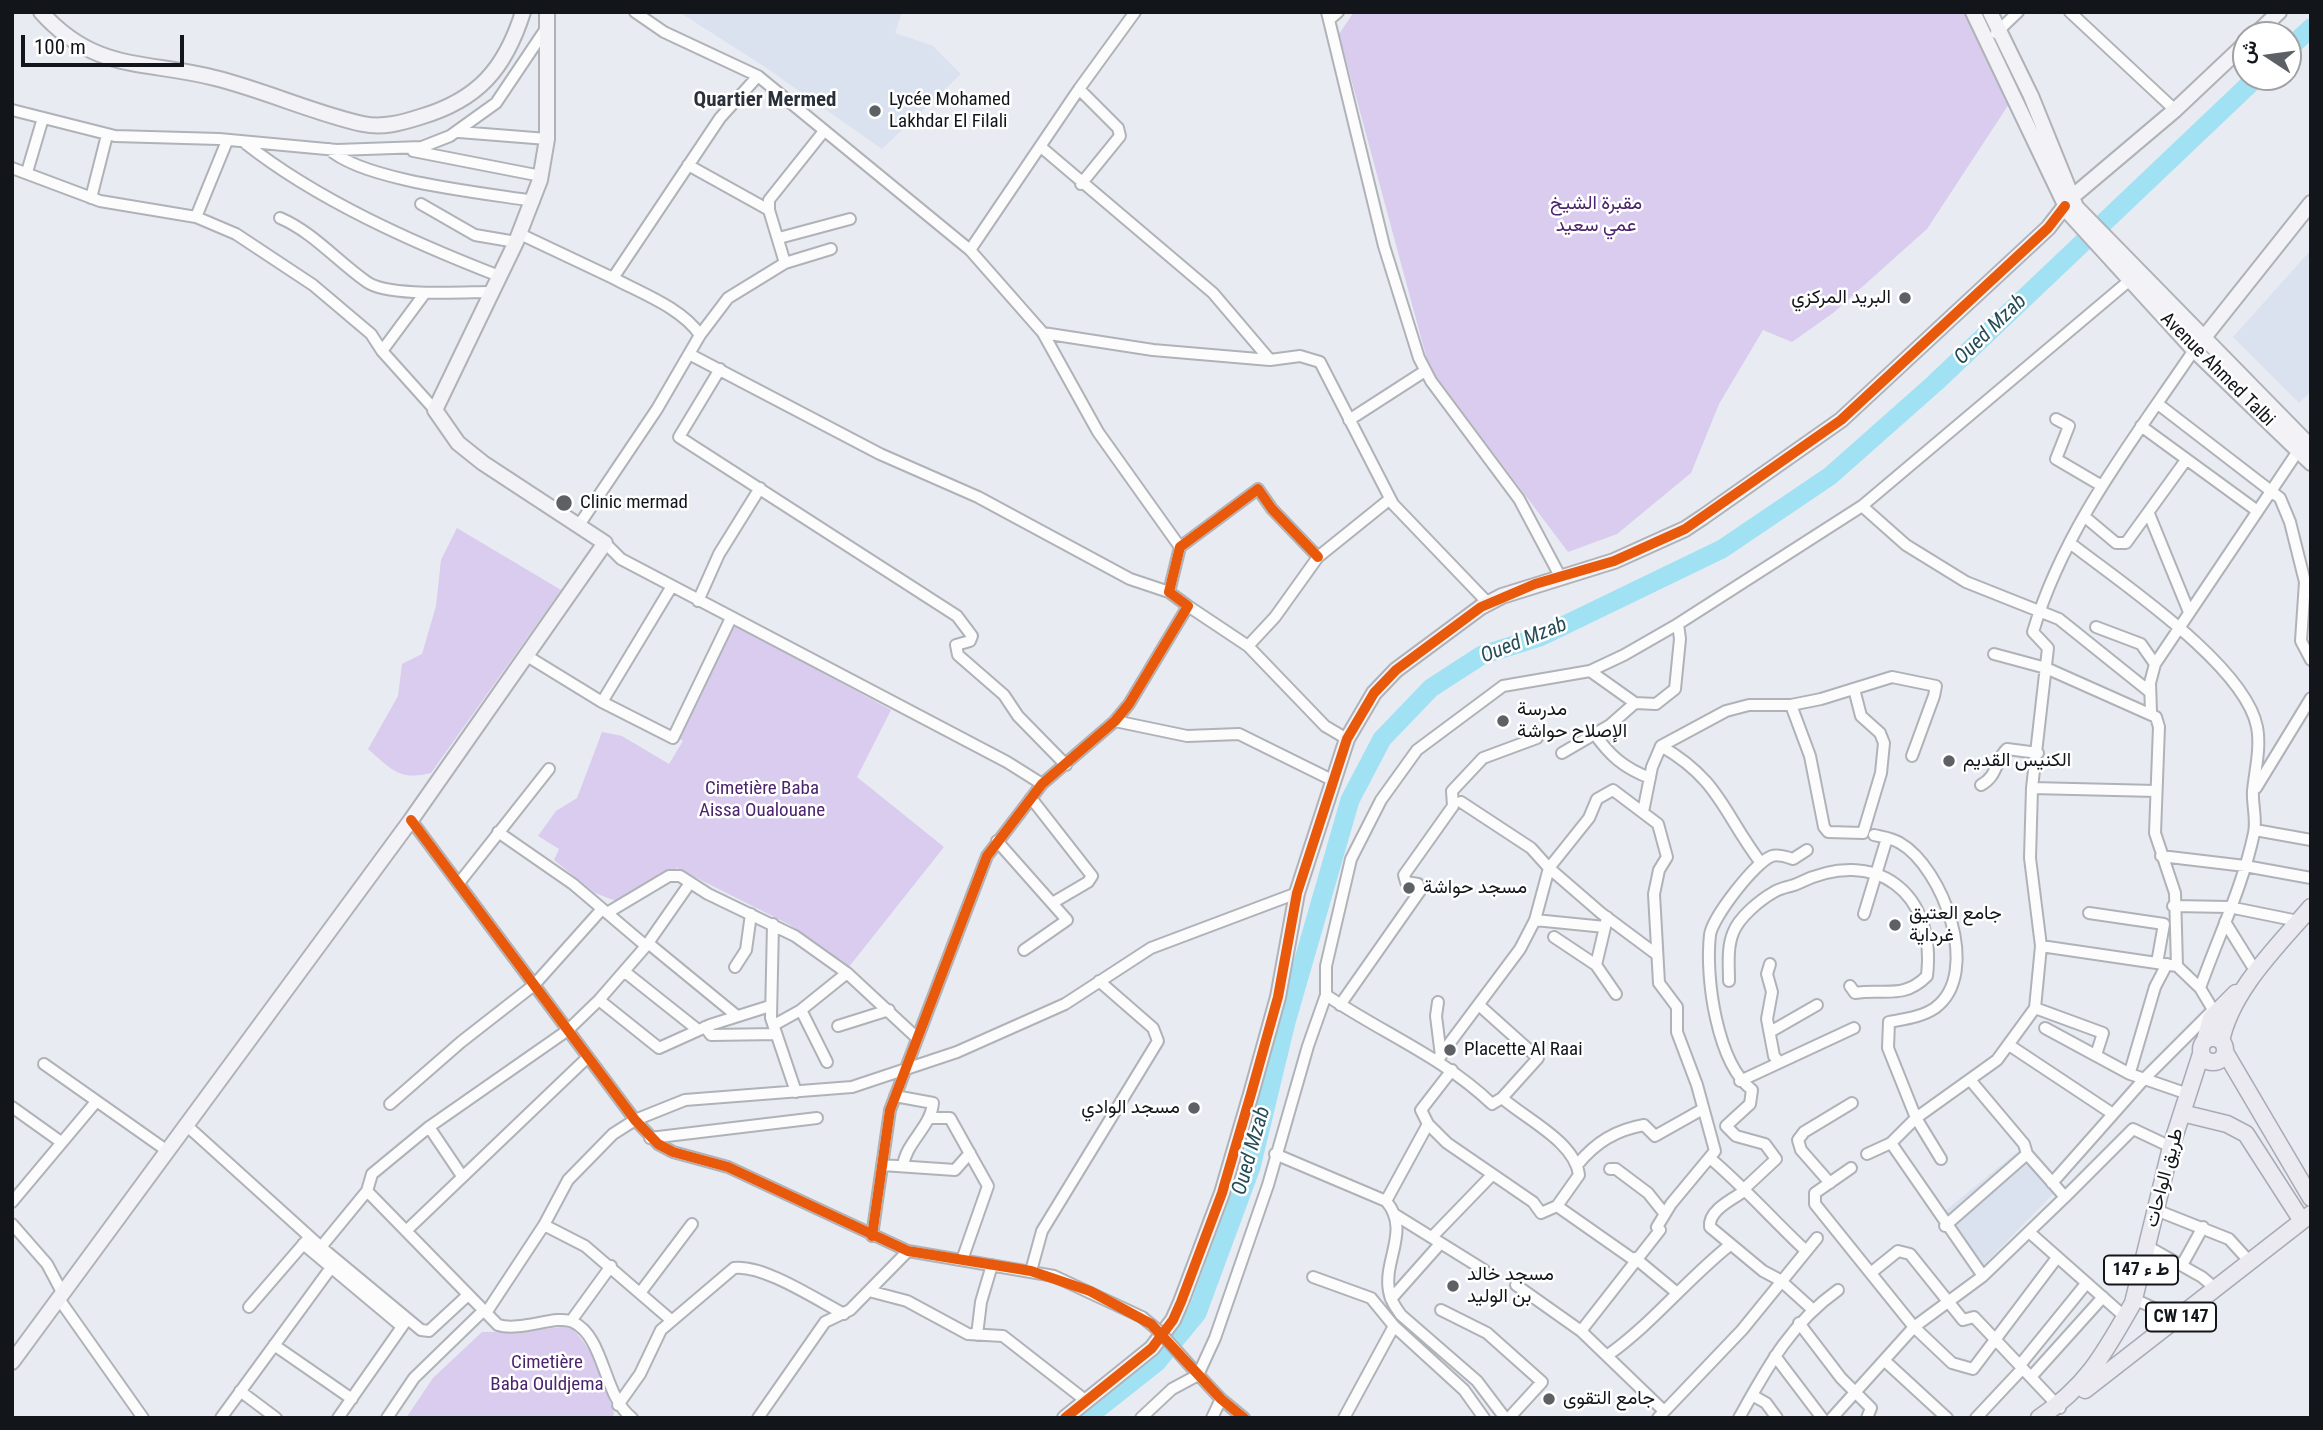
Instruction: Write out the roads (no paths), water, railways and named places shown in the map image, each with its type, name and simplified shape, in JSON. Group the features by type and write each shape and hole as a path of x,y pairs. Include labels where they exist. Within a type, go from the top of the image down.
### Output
{"main road":[{"path":"41,12 53,25 82,46 117,62 211,77 268,91 363,124 388,126 437,112 475,91 507,53 523,12"},
{"path":"12,1362 411,820 606,543 483,463 458,443 435,410 534,201 547,139 547,12"},
{"path":"1973,12 1994,34"},
{"path":"1990,12 1994,34 2071,206"},
{"path":"1065,1418 1160,1339 1181,1302 1222,1193 1255,1082 1279,997 1297,893 1347,739 1374,693 1395,670 1488,603 1535,584 1614,561 1685,529 1841,420 2232,56"},
{"path":"2199,344 2311,203"},
{"name":"Avenue Ahmed Talbi","path":"2071,206 2130,275 2304,449 2311,463"},
{"path":"2311,906 2253,976 2228,1019 2207,1044 2311,1198"},
{"name":"ط ء 147","path":"2182,1114 2207,1044 2208,1024 2214,1012 2253,976"},
{"name":"طريق الواحات","path":"2039,1418 2057,1411 2250,1262 2308,1221 2246,1134 2227,1124 2182,1114 2171,1147 2134,1299 2109,1350 2090,1376 2057,1411"}],"street":[{"path":"635,12 664,32 758,76 970,250 1043,333 1098,432 1180,547"},
{"path":"970,250 1079,89 1135,12"},
{"path":"1994,34 2018,12"},
{"path":"2070,12 2175,110"},
{"path":"1331,15 1384,246 1425,371 1519,499 1561,578"},
{"path":"12,110 107,135 329,149 422,148 458,132 508,90 545,30"},
{"path":"613,278 727,109 758,76"},
{"path":"1079,89 1118,128 1120,136 1081,184"},
{"path":"27,172 43,118"},
{"path":"785,263 769,210 769,200 778,185 824,131"},
{"path":"458,132 547,139"},
{"path":"91,198 107,135"},
{"path":"196,217 227,141"},
{"path":"243,142 309,185 419,245 499,276"},
{"path":"1041,147 1081,184 1213,293 1270,360"},
{"path":"329,149 347,162 419,182 534,201"},
{"path":"403,149 541,176"},
{"path":"688,165 769,210"},
{"path":"12,168 91,198 196,217 236,234 313,285 372,334 382,351 435,410"},
{"path":"421,204 475,235 518,238 613,278 677,313 694,326 700,335"},
{"path":"280,218 307,234 368,283 425,293 491,292"},
{"path":"779,238 850,219"},
{"path":"579,525 691,355 700,335 728,298 785,263 831,249"},
{"path":"1141,1418 1195,1371 1215,1338 1326,996 1326,966 1351,859 1381,800 1417,750 1503,685 1590,671 1678,624 1862,506 2130,275"},
{"path":"382,351 425,293"},
{"path":"1043,333 1129,347 1270,360 1300,356 1320,362 1375,465 1390,499 1488,603"},
{"path":"1867,1154 1891,1143 1916,1118 1997,1060 2035,1008 2041,946 2030,858 2032,788 2038,753 2047,644 2033,632 2070,543 2102,486 2199,344"},
{"path":"691,355 880,454 1001,509 1130,579 1169,592 1248,646 1325,726 1347,739"},
{"path":"720,369 678,436 892,577 921,590 957,616 972,636 970,641 956,645 958,655 1004,695 1018,716 1066,765"},
{"path":"1349,420 1425,371"},
{"path":"2158,404 2273,491 2290,522 2308,585 2301,641 2311,660"},
{"path":"2056,419 2069,426 2056,459 2102,486"},
{"path":"2141,426 2256,510"},
{"path":"2130,1072 2155,987 2167,965 2177,925 2173,906 2175,893 2168,865 2161,856 2155,833 2159,727 2151,712 2151,675 2155,664 2182,628 2189,611 2256,510 2304,449"},
{"path":"2085,517 2121,545 2130,539 2150,514 2186,460"},
{"path":"698,601 719,554 760,488"},
{"path":"1169,592 1180,547 1258,489 1272,509 1318,557"},
{"path":"1248,646 1275,617 1318,557 1390,499"},
{"path":"1862,506 1906,545 1966,582 2059,618 2150,692"},
{"path":"2150,514 2189,611"},
{"path":"606,543 621,559 1007,762 1042,784"},
{"path":"2070,543 2182,628 2229,679 2257,727 2257,757 2252,794 2255,830 2245,866 2200,988"},
{"path":"602,702 672,586"},
{"path":"872,1236 887,1121 978,877 997,841 1042,784 1115,721 1129,704 1188,606"},
{"path":"527,656 602,702 674,737 731,618"},
{"path":"1590,671 1636,703 1656,704 1676,687 1680,639 1678,624"},
{"path":"2096,627 2141,645 2155,664"},
{"path":"1994,654 2046,668 2151,712"},
{"path":"1643,812 1650,778 1661,746 1726,711 1749,705 1791,705 1854,690 1892,677 1936,687 1912,757"},
{"path":"1791,705 1811,756 1824,827 1828,832 1863,833 1881,773 1884,743 1880,733 1861,716 1854,690"},
{"path":"1562,753 1610,725 1636,703"},
{"path":"2252,794 2309,704"},
{"path":"1115,721 1187,736 1239,734 1334,781"},
{"path":"1594,733 1612,757 1629,769 1650,778"},
{"path":"1340,1005 1420,891 1418,884 1406,882 1404,875 1453,806 1452,791 1483,758 1536,738"},
{"path":"1661,746 1684,760 1705,778 1724,802 1733,824 1761,863"},
{"path":"1981,785 1994,776 2001,754 2007,749 2038,753"},
{"path":"458,883 549,769"},
{"path":"2032,788 2156,791"},
{"path":"1439,1058 1520,949 1535,920 1549,868 1589,818 1597,799 1611,789 1658,824 1667,857 1658,870 1654,894 1658,983 1676,1007 1677,1032 1715,1151 1664,1213 1656,1235 1634,1259 1581,1331"},
{"path":"1031,798 1092,872 1088,882 1054,902"},
{"path":"1461,802 1531,848 1606,922 1656,954"},
{"path":"411,820 650,1138 673,1152 735,1170 908,1251 1031,1270 1075,1284 1142,1317 1159,1331 1221,1399 1244,1418"},
{"path":"2255,830 2311,840"},
{"path":"498,832 605,911 737,1016"},
{"path":"1874,835 1887,838 1907,849 1934,878 1952,926 1958,959 1949,989 1936,1007 1914,1017 1889,1022 1888,1048 1916,1118 1941,1159"},
{"path":"1864,914 1879,872 1887,838"},
{"path":"997,841 1054,902 1067,922 1024,950"},
{"path":"1807,850 1793,859 1773,856 1761,863 1740,884 1710,935 1709,984 1718,1029 1740,1081 1752,1090 1753,1099 1726,1126 1736,1136 1765,1144 1776,1159 1709,1219 1713,1232 1763,1271 1780,1280 1812,1308"},
{"path":"2161,856 2245,866 2311,878"},
{"path":"1729,981 1730,944 1734,930 1756,905 1771,893 1829,870 1879,872 1905,894 1920,915 1927,946 1927,976 1916,987 1883,995 1855,993 1850,986"},
{"path":"390,1104 461,1042 534,985 605,911 668,876 680,876 773,924 847,973 917,1038"},
{"path":"321,1247 367,1191 372,1174 429,1127 568,1030 599,1000 647,945 690,883"},
{"path":"387,1418 414,1378 485,1312 544,1225 568,1180 614,1134 635,1119 685,1100 852,1087 904,1070 1007,1032 1065,1004 1151,947 1297,893"},
{"path":"2173,906 2229,907 2298,921"},
{"path":"2089,913 2164,924 2167,965"},
{"path":"735,967 746,950 751,914"},
{"path":"1535,920 1606,922"},
{"path":"1595,965 1606,922"},
{"path":"2225,922 2253,976"},
{"path":"773,924 770,1006 775,1030 796,1092"},
{"path":"1554,937 1595,965 1616,994"},
{"path":"2041,946 2167,965 2200,988 2214,1012"},
{"path":"1770,964 1767,974 1772,992 1766,1010 1774,1056 1779,1062"},
{"path":"625,972 710,1035 775,1030 847,973"},
{"path":"1031,1270 1042,1231 1158,1041 1153,1028 1099,981"},
{"path":"1326,996 1439,1058 1492,1104 1502,1098 1538,1058 1480,1006"},
{"path":"599,1000 659,1048 701,1028 770,1006"},
{"path":"1438,1002 1436,1016 1439,1058"},
{"path":"1770,1032 1817,1005"},
{"path":"2035,1008 2103,1033 2096,1055"},
{"path":"801,1010 827,1062"},
{"path":"838,1026 889,1010"},
{"path":"2059,1036 2063,1019"},
{"path":"1740,1081 1854,1028"},
{"path":"2045,1028 2130,1072 2188,1094"},
{"path":"2052,1183 2145,1078 2207,1044"},
{"path":"2009,1045 2113,1114"},
{"path":"406,1231 588,1057"},
{"path":"44,1064 95,1103 166,1150"},
{"path":"1452,1070 1421,1110 1428,1124 1443,1140 1533,1202 1541,1213 1557,1206 1579,1175 1578,1164 1548,1132 1502,1098"},
{"path":"1971,1081 2025,1144 2027,1154 2065,1197"},
{"path":"895,1096 931,1101 933,1106 929,1118 907,1150 903,1166"},
{"path":"12,1202 95,1103"},
{"path":"1830,1183 1799,1147 1799,1137 1852,1103"},
{"path":"12,1107 61,1142"},
{"path":"1578,1164 1593,1146 1625,1128 1644,1125 1655,1136 1703,1110"},
{"path":"650,1138 817,1118"},
{"path":"929,1118 950,1118 988,1186 962,1260"},
{"path":"185,1124 306,1240 330,1269 405,1322 429,1331 468,1295"},
{"path":"1387,1201 1428,1124"},
{"path":"429,1127 462,1176"},
{"path":"1832,1418 1914,1326 1983,1276 2133,1129 2171,1147"},
{"path":"1891,1143 1945,1226 1983,1276"},
{"path":"882,1164 955,1170 970,1153"},
{"path":"1275,1154 1387,1201 1398,1234 1388,1283 1391,1299 1401,1315 1477,1381 1507,1418 1542,1382 1487,1333 1441,1310"},
{"path":"1945,1226 2027,1154"},
{"path":"1711,1159 1805,1250"},
{"path":"1851,1168 1815,1193 1815,1204 1914,1326 1952,1363 1969,1370 1975,1367 2056,1259"},
{"path":"1610,1169 1619,1171 1648,1193 1664,1213"},
{"path":"1391,1299 1435,1241 1492,1175"},
{"path":"367,1191 498,1325 507,1327 572,1321 611,1266"},
{"path":"1557,1206 1634,1259 1676,1292"},
{"path":"2156,1210 2229,1239 2250,1262"},
{"path":"1392,1213 1484,1270"},
{"path":"12,1224 47,1264 61,1296 143,1418"},
{"path":"640,1293 692,1224"},
{"path":"544,1225 585,1246 671,1320"},
{"path":"2182,1265 2203,1227"},
{"path":"2029,1232 2085,1285 2124,1316"},
{"path":"1516,1285 1581,1331 1608,1355 1661,1415 1742,1330 1780,1280 1817,1238"},
{"path":"306,1240 321,1247 405,1322"},
{"path":"249,1307 306,1240"},
{"path":"1608,1355 1648,1322 1676,1292 1730,1245"},
{"path":"2147,1246 2182,1265 2216,1289"},
{"path":"1872,1272 1898,1251 1903,1250 1910,1254 1946,1302 1964,1321 1974,1317 2031,1377 2057,1411"},
{"path":"760,1418 825,1322 844,1314 908,1251"},
{"path":"977,1335 981,1301 992,1265"},
{"path":"618,1405 646,1364 656,1337 671,1320 731,1269 739,1267 780,1281 844,1314"},
{"path":"221,1418 330,1269"},
{"path":"1313,1277 1371,1298 1394,1326 1464,1390 1484,1418"},
{"path":"1976,1418 2021,1367 2085,1285"},
{"path":"1739,1418 1775,1356 1799,1323 1812,1308 1838,1290"},
{"path":"869,1291 907,1301 959,1331 1008,1339 1085,1400"},
{"path":"2031,1377 2103,1297"},
{"path":"2134,1299 2156,1309 2170,1326"},
{"path":"572,1321 593,1345 618,1405 632,1418"},
{"path":"338,1418 405,1322"},
{"path":"1799,1323 1871,1408 1867,1418"},
{"path":"1345,1418 1394,1326"},
{"path":"274,1345 352,1399"},
{"path":"1775,1356 1822,1418"},
{"path":"1885,1361 1947,1418"},
{"path":"240,1391 276,1418"},
{"path":"1752,1395 1766,1403 1776,1418"},
{"path":"1212,1418 1221,1399"}],"waterway":[{"name":"Oued Mzab","path":"2302,36 2311,28"},
{"name":"Oued Mzab","path":"1086,1418 1157,1362 1197,1313 1251,1167 1286,1022 1350,800 1382,739 1431,688 1482,655 1540,637 1722,549 1830,476 1935,383 2242,91"}],"place":[{"name":"Lycée Mohamed Lakhdar El Filali","path":"875,111"},
{"name":"البريد المركزي","path":"1905,298"},
{"name":"Clinic mermad","path":"564,503"},
{"name":"مدرسة الإصلاح حواشة","path":"1503,721"},
{"name":"الكنيس القديم","path":"1949,761"},
{"name":"مسجد حواشة","path":"1409,888"},
{"name":"جامع العتيق غرداية","path":"1895,925"},
{"name":"Placette Al Raai","path":"1450,1050"},
{"name":"مسجد الوادي","path":"1194,1108"},
{"name":"مسجد خالد بن الوليد","path":"1453,1286"},
{"name":"جامع التقوى","path":"1549,1399"}],"district":[{"name":"Quartier Mermed","path":"765,101"}],"park label":[{"name":"مقبرة الشيخ عمي سعيد","path":"1596,215"},
{"name":"Cimetière Baba Aissa Oualouane","path":"762,800"},
{"name":"Cimetière Baba Ouldjema","path":"547,1374"}]}
